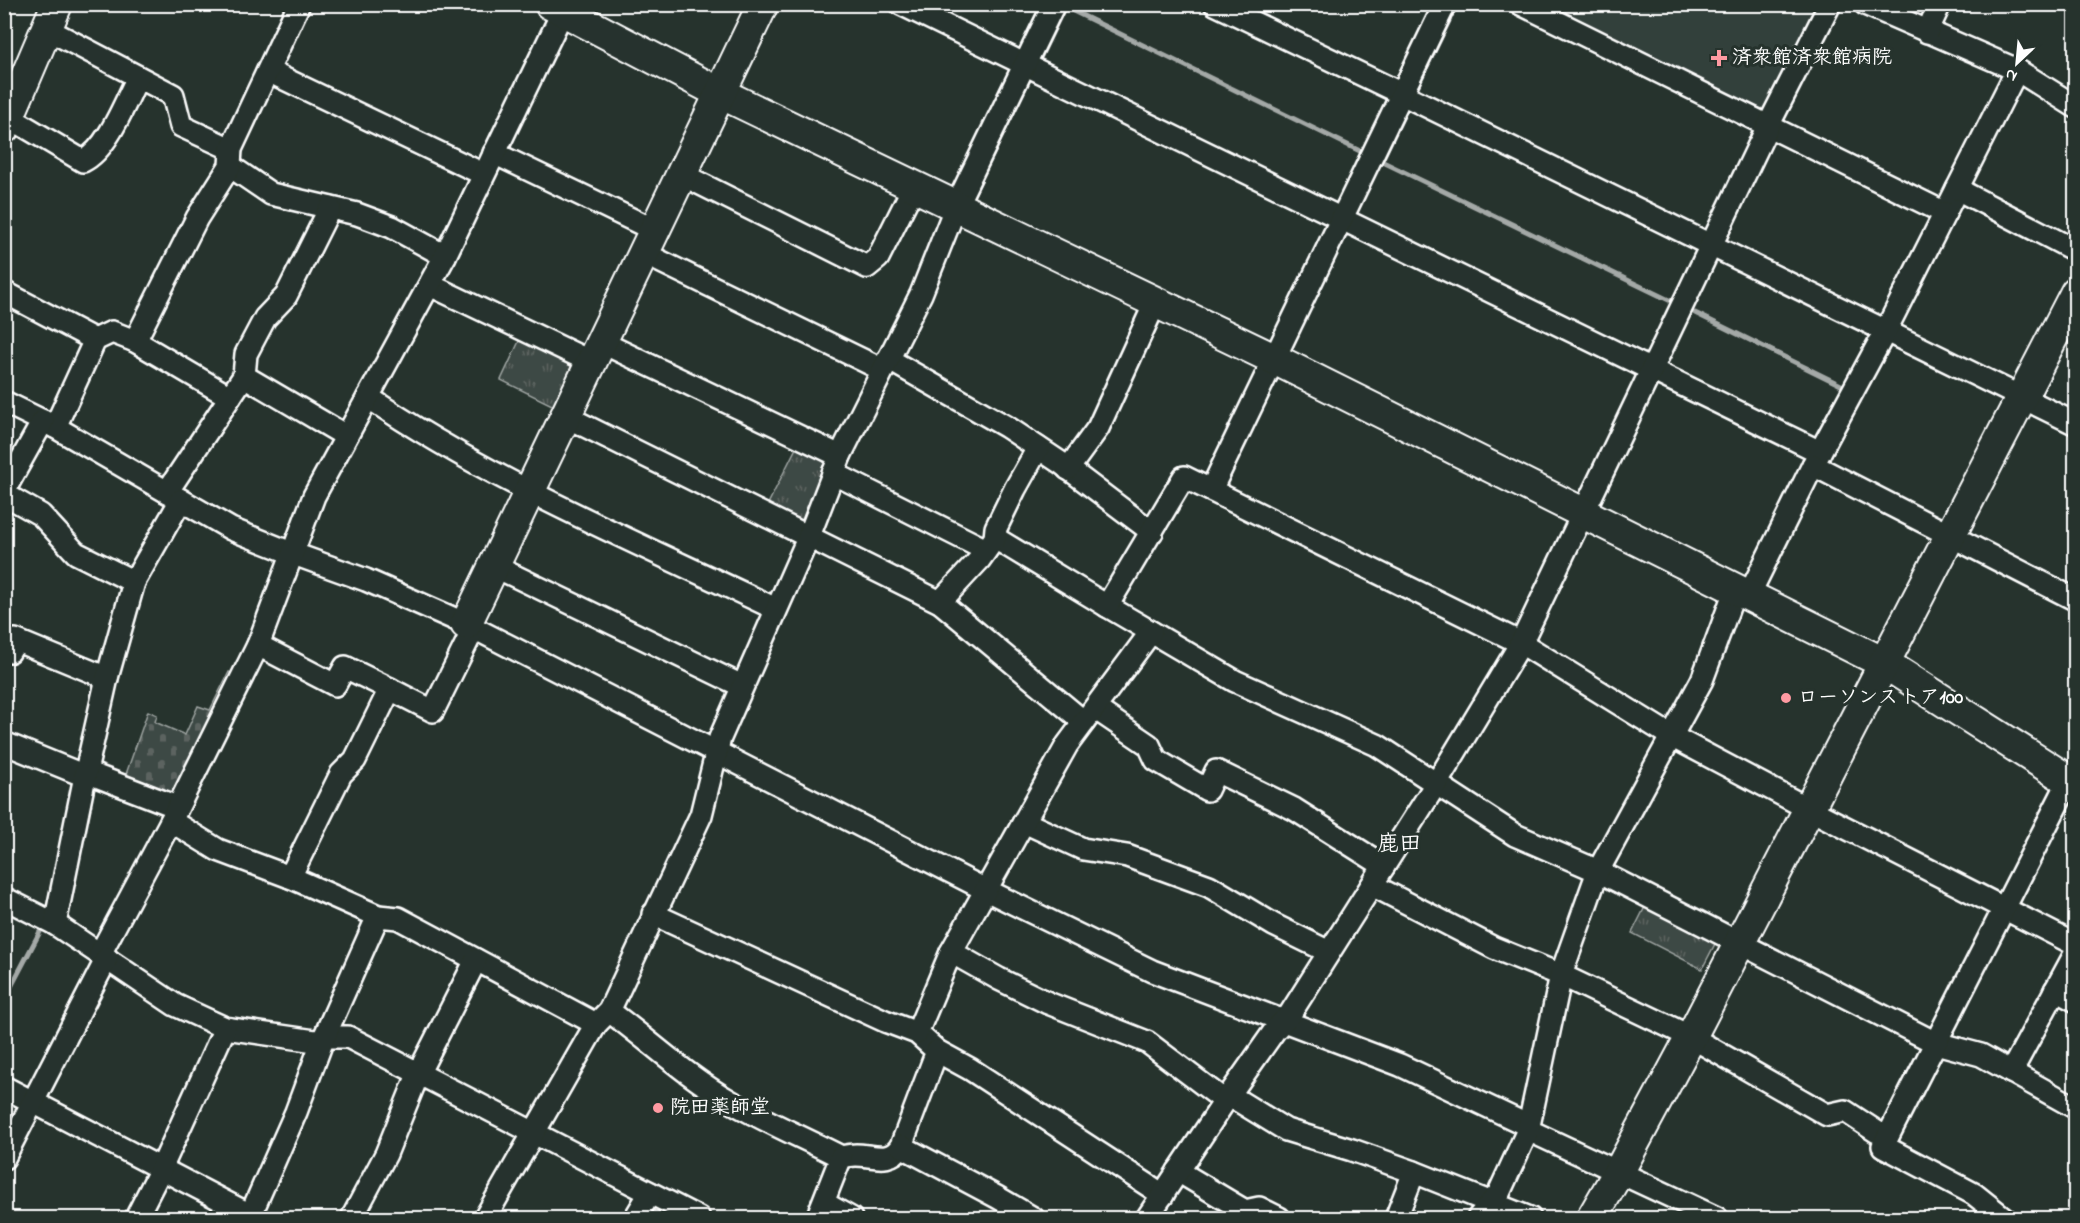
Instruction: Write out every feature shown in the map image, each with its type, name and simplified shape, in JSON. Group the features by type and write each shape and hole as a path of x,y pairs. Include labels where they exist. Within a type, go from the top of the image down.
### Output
{"street":[{"path":"135,341 231,158 299,4"},
{"path":"258,645 335,685 345,667 433,711 494,566 763,4"},
{"path":"901,4 1652,370 1950,535 2076,600"},
{"path":"485,1218 602,1017 701,814 716,752 837,465 921,294 956,206 1054,4"},
{"path":"1215,4 2076,424"},
{"path":"1211,490 1445,4"},
{"path":"1521,4 1945,213"},
{"path":"1147,1218 1227,1098 1275,1030 1290,1014 1436,784 1521,643 1768,126 1830,4"},
{"path":"1865,4 2017,70 2076,107"},
{"path":"1927,32 1940,4"},
{"path":"4,1158 258,645 314,496 445,256 494,153 556,8 720,93 1156,301 1884,663 2072,783 1883,1146 1974,1194 2004,1218"},
{"path":"138,77 109,132 93,156 82,161 9,107 52,17 138,77 173,95 181,126 231,158 271,194 357,214 392,227 445,256"},
{"path":"1478,1218 1493,1203 1499,1193 1529,1128 1561,975 1598,871 1702,680 1743,591 1886,330 2017,70"},
{"path":"268,71 483,174"},
{"path":"494,153 649,241 1007,427 1152,532"},
{"path":"681,174 867,267 878,258 914,186"},
{"path":"1957,189 2076,251"},
{"path":"55,924 107,678 134,582 174,496 244,376 246,354 265,318 286,296 330,208"},
{"path":"430,285 596,352 837,465 1107,606 1235,681 1377,745 1515,835 1598,871 1936,1042 1981,1055 2076,1108"},
{"path":"4,292 94,340"},
{"path":"1592,1218 1691,1037 2076,292"},
{"path":"1068,469 1098,428 1156,301"},
{"path":"134,582 76,553 41,515 4,493 49,424 94,340 112,332 135,341 230,397"},
{"path":"244,376 346,436"},
{"path":"368,397 416,430 529,492 776,609"},
{"path":"4,402 49,424 231,529 366,580 470,626 986,890 1152,971 1400,1065 1618,1173 1717,1218"},
{"path":"565,416 939,602 1090,715 1149,745 1155,760 1207,790 1216,771 1294,809 1384,866"},
{"path":"939,602 991,544 996,528 1015,489 1038,448"},
{"path":"1107,606 1184,477 1521,643 1671,736 2076,945"},
{"path":"494,566 742,686"},
{"path":"917,1033 951,952 1067,745 1151,632"},
{"path":"4,651 9,651 15,640 107,678"},
{"path":"290,877 341,774 355,760 390,689"},
{"path":"4,743 86,774 174,814 218,850 290,877 378,916 398,918 476,960 643,1036 667,1058 729,1101 841,1157 854,1154 885,1158 897,1153 937,1051"},
{"path":"1024,822 1083,849 1127,856 1209,886 1274,925 1329,952"},
{"path":"1372,885 1494,948 1561,975 1691,1037 1827,1115 1845,1111 1877,1132 1888,1136"},
{"path":"4,898 55,924 176,1005 225,1028 323,1040 348,1037 699,1218"},
{"path":"653,914 885,1021 917,1033 937,1051 970,1069 1163,1195"},
{"path":"4,1088 253,1217 323,1040 378,916"},
{"path":"951,952 1048,1003 1148,1042 1227,1098 1286,1130 1414,1172 1530,1218"},
{"path":"2011,1072 2076,952"},
{"path":"352,1218 386,1154 419,1072 476,960"},
{"path":"2055,990 2076,1001"},
{"path":"136,1218 162,1169 225,1028"},
{"path":"901,1146 1033,1218"},
{"path":"841,1157 820,1211 851,1218"},
{"path":"1178,1171 1245,1211 1259,1208 1279,1218"},
{"path":"1396,1218 1414,1172"},
{"path":"636,1218 650,1192"}],"shaded area":[{"name":"済衆館済衆館病院","path":"1538,5 1818,5 1766,111 1759,113"}],"green space":[{"path":"521,337 571,361 573,367 554,406 501,380"},
{"path":"797,446 825,460 827,466 806,520 800,522 767,506"},
{"path":"229,672 235,675 175,797 125,777 148,711 157,715 155,722 185,735 198,706 210,710"},
{"path":"1647,903 1718,938 1702,969 1632,933"}],"waterway":[{"path":"1041,56 1066,4"},
{"path":"1065,7 1362,152"},
{"path":"1417,87 1449,21"},
{"path":"971,199 1028,82"},
{"path":"1380,164 1406,110"},
{"path":"1381,161 1673,302"},
{"path":"1695,313 1845,387"},
{"path":"4,1000 43,926"}],"place":[{"name":"済衆館済衆館病院","path":"1719,58"},
{"name":"ローソンストア100","path":"1786,698"},
{"name":"院田薬師堂","path":"658,1108"}],"district":[{"name":"鹿田","path":"1399,845"}]}
